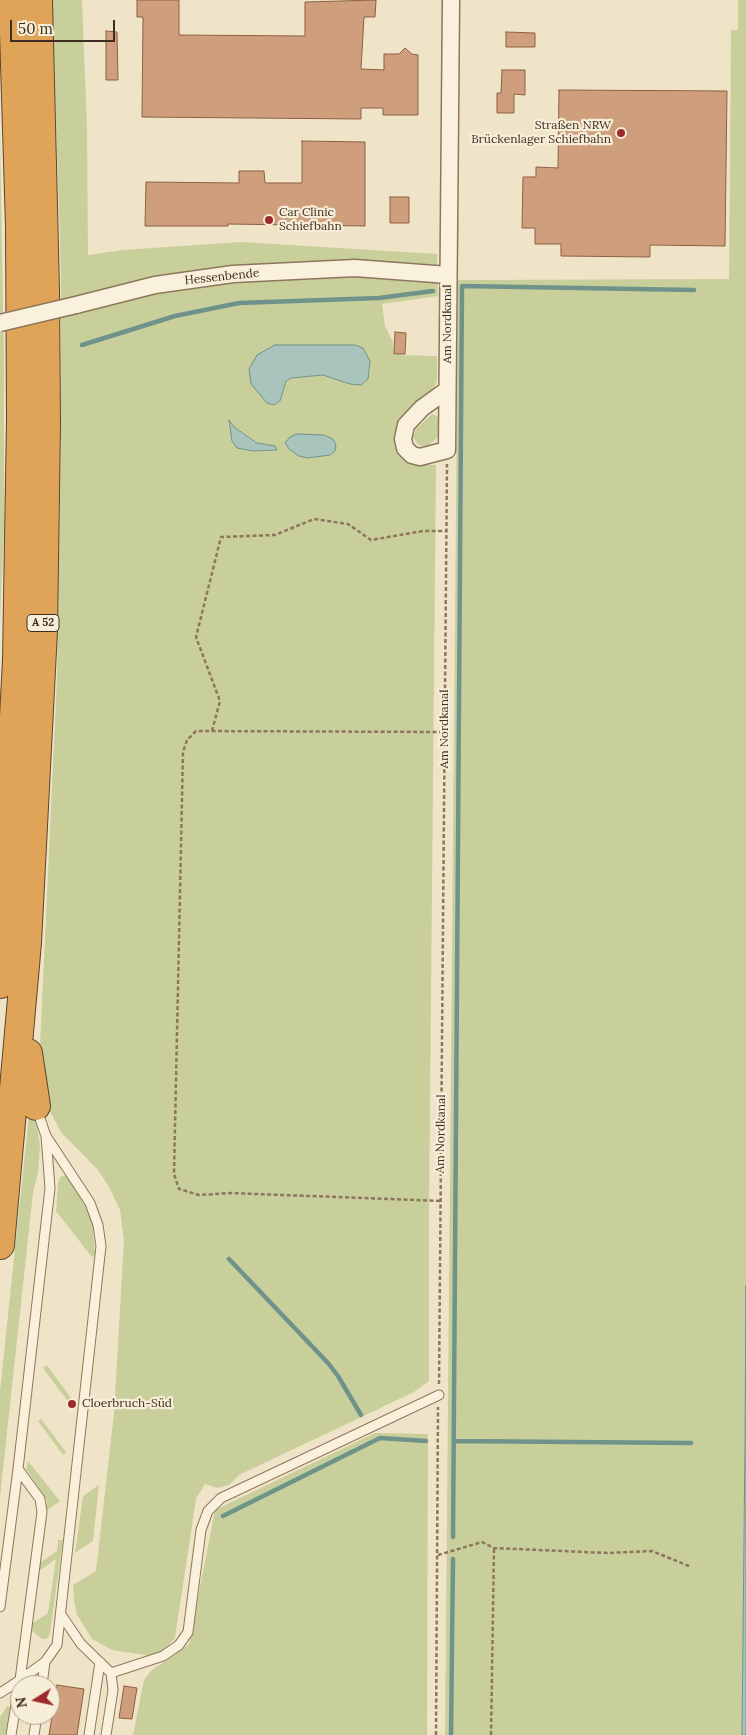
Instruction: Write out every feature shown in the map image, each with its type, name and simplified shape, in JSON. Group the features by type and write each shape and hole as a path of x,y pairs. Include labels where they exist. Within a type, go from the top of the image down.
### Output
{"highway":[{"name":"A 52","path":"1,971 17,660 21,420 20,226 13,0"},
{"name":"A 52","path":"0,1245 27,943 43,631 46,424 43,167 38,0"},
{"path":"27,943 27,1038 36,1106"}],"street":[{"name":"Am Nordkanal","path":"447,450 451,0"},
{"name":"Hessenbende","path":"0,324 155,285 233,274 355,268 448,275"},
{"path":"447,390 422,408 406,425 403,431 405,448 412,455 420,457 447,450"}],"lane":[{"path":"0,1607 18,1469 50,1188 46,1136 36,1106"},
{"path":"27,1675 45,1662 57,1645 62,1616 101,1246 98,1224 90,1203 46,1136"},
{"path":"111,1673 164,1656 179,1645 188,1632 201,1530 208,1511 221,1498 438,1395"},
{"path":"18,1469 40,1499 42,1512 21,1675"},
{"path":"62,1616 81,1644 111,1673 113,1690 106,1735"},
{"path":"43,1675 45,1662"},
{"path":"89,1735 100,1662"}],"path":[{"name":"Am Nordkanal","path":"436,1735 447,450"},
{"path":"212,731 220,701 196,636 221,537 275,535 314,519 348,524 371,540 423,532 446,531"},
{"path":"440,1201 231,1193 199,1195 179,1189 175,1181 183,752 187,740 196,731 444,732"},
{"path":"438,1555 482,1542 494,1548 608,1553 652,1551 689,1566"},
{"path":"491,1735 494,1548"}],"green space":[{"path":"52,0 82,0 87,128 88,255 123,250 241,242 437,254 438,296 382,304 385,326 393,342 394,355 437,356 437,381 433,390 399,429 422,465 436,465 429,1381 414,1392 239,1475 229,1485 217,1488 205,1484 196,1499 175,1638 166,1649 151,1656 112,1650 92,1639 77,1615 74,1600 73,1585 96,1571 114,1413 124,1240 120,1210 109,1187 98,1170 61,1132 46,1104 39,1067 57,677 61,443 61,274","holes":["249,369 370,370 365,383 350,384 323,375 291,378 286,381 280,401","231,422 234,427 258,443 275,446 273,451 253,451 229,426"]},
{"path":"738,0 746,0 746,1286 742,1735 445,1735 458,280 729,279 731,30 738,30"},
{"path":"0,131 4,358 4,530 0,622"},
{"path":"432,414 437,416 440,427 437,438 427,447 419,445 413,438 416,429"},
{"path":"30,1106 37,1127 40,1145 38,1173 33,1193 0,1497 0,1391"},
{"path":"66,1175 70,1177 92,1219 95,1254 92,1257 56,1211 58,1184 60,1177"},
{"path":"47,1365 73,1401 69,1403 43,1368"},
{"path":"41,1419 66,1452 63,1455 38,1421"},
{"path":"375,1433 428,1434 427,1735 133,1735 144,1680 151,1671 189,1644 215,1510"},
{"path":"28,1461 60,1501 46,1511 47,1500 26,1469"},
{"path":"99,1485 93,1541 75,1553 83,1496"},
{"path":"58,1540 63,1540 50,1633 48,1638 42,1639 31,1630 31,1624 48,1613 56,1559 39,1571 40,1563 57,1551"},
{"path":"8,1705 10,1709 5,1735 0,1735 0,1717"}],"water":[{"path":"275,345 355,345 363,348 370,361 368,379 361,385 350,384 323,375 291,378 286,381 280,401 274,405 267,403 251,384 249,369 257,355"},
{"path":"229,420 234,427 257,443 275,446 277,450 253,451 237,448 232,441"},
{"path":"297,434 324,435 333,439 336,445 335,451 330,455 308,458 299,456 290,450 285,443 290,437"},
{"path":"746,1286 746,1735 742,1735 745,1438"}],"building":[{"path":"137,0 179,0 179,35 305,36 305,2 376,0 375,17 364,17 361,69 384,70 384,54 399,54 405,48 412,54 418,55 418,115 383,115 383,108 361,108 361,119 142,117 143,17 137,17"},
{"path":"106,31 117,32 118,80 106,80"},
{"path":"506,32 535,33 535,47 506,47"},
{"path":"502,70 525,70 525,95 514,94 514,113 497,113 497,93 501,93"},
{"path":"559,90 727,91 725,246 650,245 650,257 561,256 561,244 535,244 535,228 522,228 523,177 536,177 536,167 558,168"},
{"path":"302,141 365,142 365,226 228,224 228,226 145,226 146,182 239,183 239,171 264,171 265,183 302,183"},
{"path":"390,197 409,197 409,223 390,223"},
{"path":"395,332 406,333 405,354 394,354"},
{"path":"60,1685 84,1689 77,1735 49,1735 51,1725 60,1725"},
{"path":"124,1686 137,1688 132,1719 119,1718"}],"waterway":[{"path":"453,1537 462,286 694,290"},
{"path":"82,345 175,316 239,303 379,298 433,291"},
{"path":"229,1259 328,1363 361,1415"},
{"path":"223,1516 380,1438 426,1441"},
{"path":"454,1441 691,1443"},
{"path":"451,1735 453,1559"}],"place":[{"name":"Straßen NRW Brückenlager Schiefbahn","path":"621,133"},
{"name":"Car Clinic Schiefbahn","path":"269,220"},
{"name":"Cloerbruch-Süd","path":"72,1404"}]}
